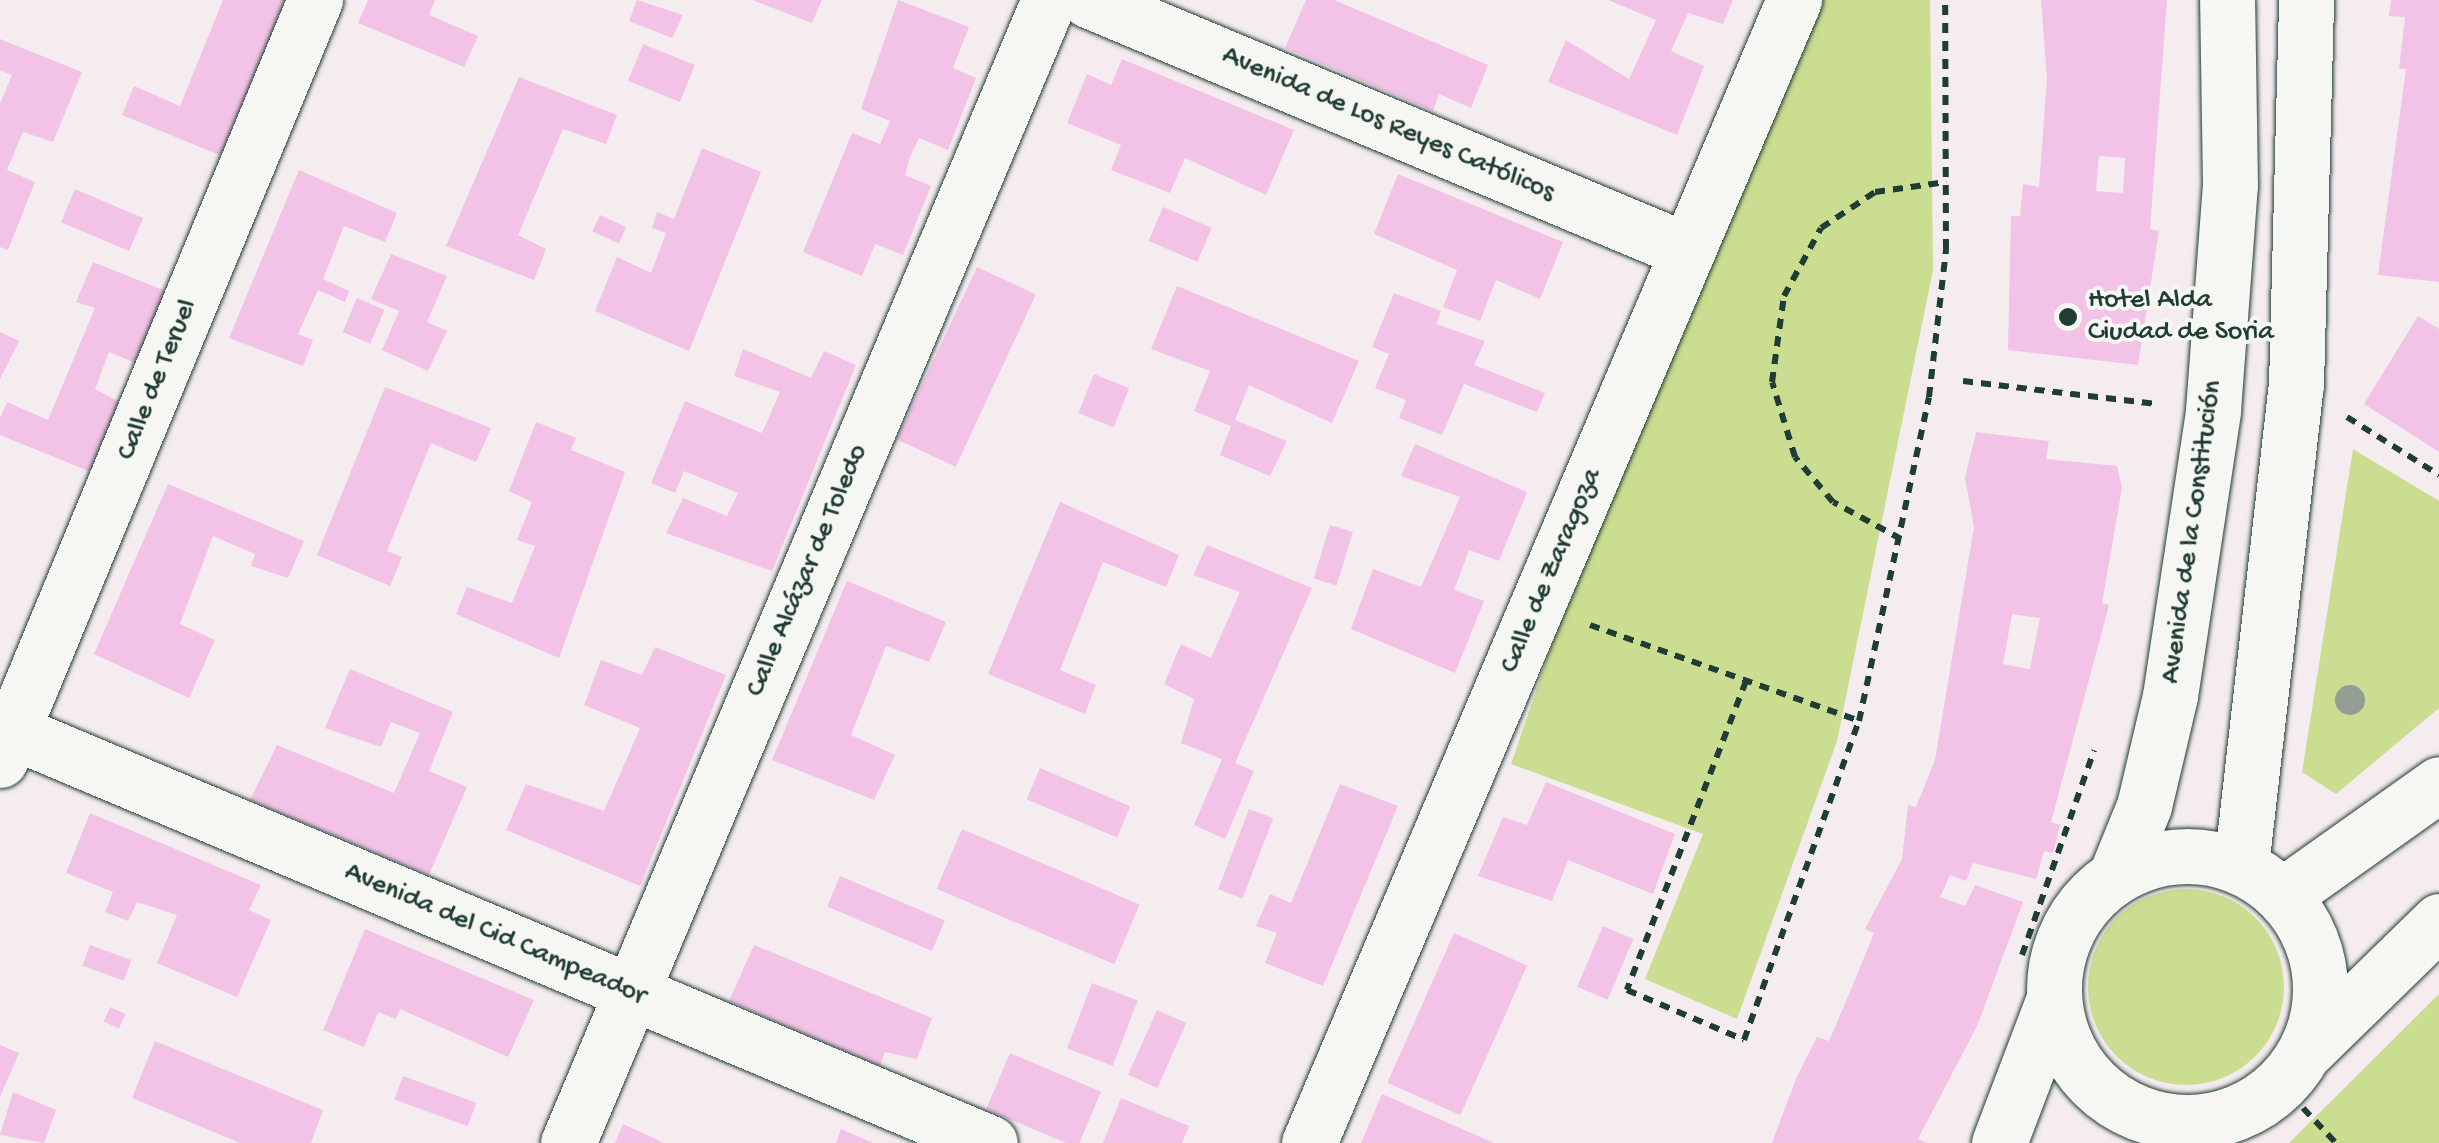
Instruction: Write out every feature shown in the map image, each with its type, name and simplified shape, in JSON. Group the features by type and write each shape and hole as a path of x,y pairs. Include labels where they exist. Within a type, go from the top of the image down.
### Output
{"street":[{"name":"Calle de Teruel","path":"4,739 315,0"},
{"name":"Calle Alcázar de Toledo","path":"568,1143 1049,0"},
{"name":"Avenida de Los Reyes Católicos","path":"1088,0 1688,251"},
{"name":"Calle de Zaragoza","path":"1309,1143 1794,0"},
{"name":"Avenida de la Constitución","path":"2116,875 2144,806 2170,696 2213,410 2230,185 2226,0"},
{"path":"2266,1096 2320,1009 2320,966 2262,880 2296,385 2306,0"},
{"name":"Avenida del Cid Campeador","path":"4,739 632,992 990,1143"},
{"path":"1999,1143 2036,984 2065,933 2116,875 2155,859 2262,880 2439,784"},
{"path":"2036,984 2064,1044 2124,1108 2166,1122 2266,1096 2439,921"}],"path":[{"path":"1746,681 1627,990 1744,1040 1859,721 1900,539 1933,366 1946,182 1945,0"},
{"path":"1900,539 1833,502 1795,457 1772,382 1784,296 1821,228 1875,192 1946,182"},
{"path":"1963,381 2213,410"},
{"path":"2296,385 2439,475"},
{"path":"1537,606 1859,721"},
{"path":"2036,984 2097,742"},
{"path":"2266,1096 2336,1143"}],"green space":[{"path":"1812,0 1930,0 1933,270 1837,741 1737,1019 1645,979 1703,834 1511,764 1570,591"},
{"path":"2353,449 2439,501 2439,708 2336,794 2302,772"},
{"path":"2186,889 2223,897 2255,918 2276,950 2284,987 2276,1024 2255,1056 2223,1077 2186,1085 2149,1077 2117,1056 2096,1024 2088,987 2096,950 2117,918 2149,897"},
{"path":"2439,994 2439,1143 2289,1143"}],"building":[{"path":"223,0 290,0 224,157 122,115 134,86 180,106"},
{"path":"368,0 435,0 429,15 478,36 464,67 358,23"},
{"path":"637,0 683,15 672,38 629,21"},
{"path":"752,0 822,0 812,23"},
{"path":"898,0 969,27 953,68 976,78 948,150 919,138 910,157 905,175 931,186 903,255 875,244 862,276 803,252 852,133 880,144 890,121 861,109"},
{"path":"1306,0 1334,0 1488,65 1471,108 1439,94 1433,111 1285,48"},
{"path":"1608,0 1733,0 1723,24 1688,13 1671,51 1704,66 1677,135 1548,82 1566,40 1629,79 1656,20"},
{"path":"2041,0 2167,0 2150,229 2159,231 2138,365 2008,350 2011,216 2020,216 2023,184 2039,187 2047,79","holes":["2099,156 2125,158 2123,193 2096,191"]},
{"path":"2391,0 2439,0 2439,282 2378,275 2406,69 2399,69 2405,17 2389,16"},
{"path":"0,39 82,72 53,142 23,132 7,170 35,182 8,250 0,247 0,104 12,75 0,70"},
{"path":"643,44 695,65 680,102 628,81"},
{"path":"1122,59 1294,130 1266,195 1185,158 1170,193 1111,170 1121,145 1067,123 1087,74 1111,85"},
{"path":"519,77 617,115 606,144 563,129 518,235 546,249 534,280 446,246"},
{"path":"702,148 761,172 689,351 595,311 617,257 651,273 666,233 652,228 657,212 674,219"},
{"path":"299,170 397,213 385,242 344,226 323,279 349,291 345,302 318,290 298,334 313,340 303,366 229,338"},
{"path":"1398,174 1563,242 1540,299 1496,280 1480,321 1443,307 1457,270 1374,234"},
{"path":"75,189 143,218 129,251 61,222"},
{"path":"1163,207 1212,228 1197,262 1149,241"},
{"path":"600,215 626,227 619,244 592,231"},
{"path":"391,254 447,276 427,322 447,331 428,371 382,350 399,311 371,299"},
{"path":"93,262 168,292 138,364 109,352 95,389 120,402 91,472 0,435 0,418 7,402 48,420 95,308 76,302"},
{"path":"977,267 1036,294 956,467 897,439"},
{"path":"1177,286 1359,361 1332,423 1249,385 1235,420 1287,441 1270,476 1220,455 1231,426 1194,411 1210,371 1151,349"},
{"path":"1394,293 1441,311 1436,324 1485,341 1474,365 1545,393 1537,412 1464,384 1442,435 1399,418 1406,400 1375,388 1389,354 1372,347"},
{"path":"357,298 385,310 370,344 343,332"},
{"path":"2418,316 2439,329 2439,452 2364,404"},
{"path":"0,332 19,341 0,379"},
{"path":"743,349 811,378 824,351 856,365 772,571 666,533 683,498 727,516 738,493 684,471 675,493 651,483 685,401 762,433 780,392 734,376"},
{"path":"1094,374 1129,388 1113,427 1078,413"},
{"path":"385,387 491,428 476,462 431,443 387,551 402,557 390,586 317,555"},
{"path":"536,422 576,438 571,450 625,472 559,658 456,614 467,587 512,603 535,546 517,540 532,502 509,491"},
{"path":"1976,432 2049,441 2046,459 2117,466 2122,488 2102,603 2109,605 2051,822 2060,825 2053,853 2044,851 2036,879 1973,863 1966,881 1950,875 1940,897 1965,906 1975,885 2023,902 1978,1024 1918,1139 1928,1143 1772,1143 1817,1037 1829,1041 1855,980 1874,933 1865,929 1902,859 1908,805 1916,807 1935,760 1974,527 1965,478","holes":["2012,614 2040,618 2030,669 2003,664"]},
{"path":"1415,444 1527,492 1499,561 1469,550 1454,590 1484,601 1455,673 1351,629 1373,569 1421,587 1460,497 1401,476"},
{"path":"168,484 304,541 288,578 251,566 255,554 213,536 180,624 215,640 189,698 94,654"},
{"path":"1060,502 1179,555 1166,587 1103,562 1060,670 1096,685 1085,714 988,674"},
{"path":"1330,525 1353,532 1337,586 1314,579"},
{"path":"1207,545 1312,588 1235,763 1254,771 1225,839 1194,825 1222,759 1181,743 1194,699 1164,684 1181,644 1211,658 1240,592 1193,575"},
{"path":"847,581 946,622 929,662 886,646 851,735 895,755 874,800 772,760"},
{"path":"655,647 726,675 640,886 506,830 526,784 604,811 640,728 584,705 601,660 642,675"},
{"path":"350,669 453,712 429,771 467,787 429,875 250,800 277,745 394,793 420,733 391,722 381,747 325,728"},
{"path":"1040,768 1130,806 1117,838 1027,799"},
{"path":"1546,782 1675,834 1653,894 1568,860 1552,901 1478,876 1503,817 1527,825"},
{"path":"1340,784 1398,806 1323,986 1265,963 1277,933 1256,926 1270,894 1291,903"},
{"path":"1249,809 1273,818 1242,899 1218,889"},
{"path":"90,813 261,885 249,910 271,920 237,997 157,963 177,915 137,902 128,921 105,912 113,892 66,873"},
{"path":"962,829 1140,904 1114,964 937,889"},
{"path":"840,876 945,921 932,951 827,906"},
{"path":"1603,926 1633,939 1608,1000 1577,987"},
{"path":"365,929 534,1000 508,1057 400,1009 396,1019 378,1012 364,1047 323,1030"},
{"path":"1454,933 1527,966 1460,1115 1387,1083"},
{"path":"90,945 131,960 124,981 82,966"},
{"path":"754,945 932,1018 917,1059 885,1052 880,1066 729,1001"},
{"path":"1092,983 1138,1001 1113,1066 1067,1048"},
{"path":"110,1007 126,1014 119,1029 103,1022"},
{"path":"1157,1010 1186,1023 1157,1088 1128,1075"},
{"path":"155,1041 323,1110 311,1143 240,1143 132,1098"},
{"path":"0,1045 19,1053 0,1097"},
{"path":"1010,1053 1101,1092 1079,1143 1066,1143 986,1109"},
{"path":"403,1076 476,1103 468,1126 394,1099"},
{"path":"13,1092 56,1110 44,1143 0,1135"},
{"path":"1382,1094 1494,1143 1361,1143"},
{"path":"1121,1098 1189,1126 1182,1143 1103,1143"},
{"path":"623,1124 664,1143 615,1143"},
{"path":"841,1129 873,1143 836,1143"}],"place":[{"name":"Hotel Alda Ciudad de Soria","path":"2068,317"}]}
